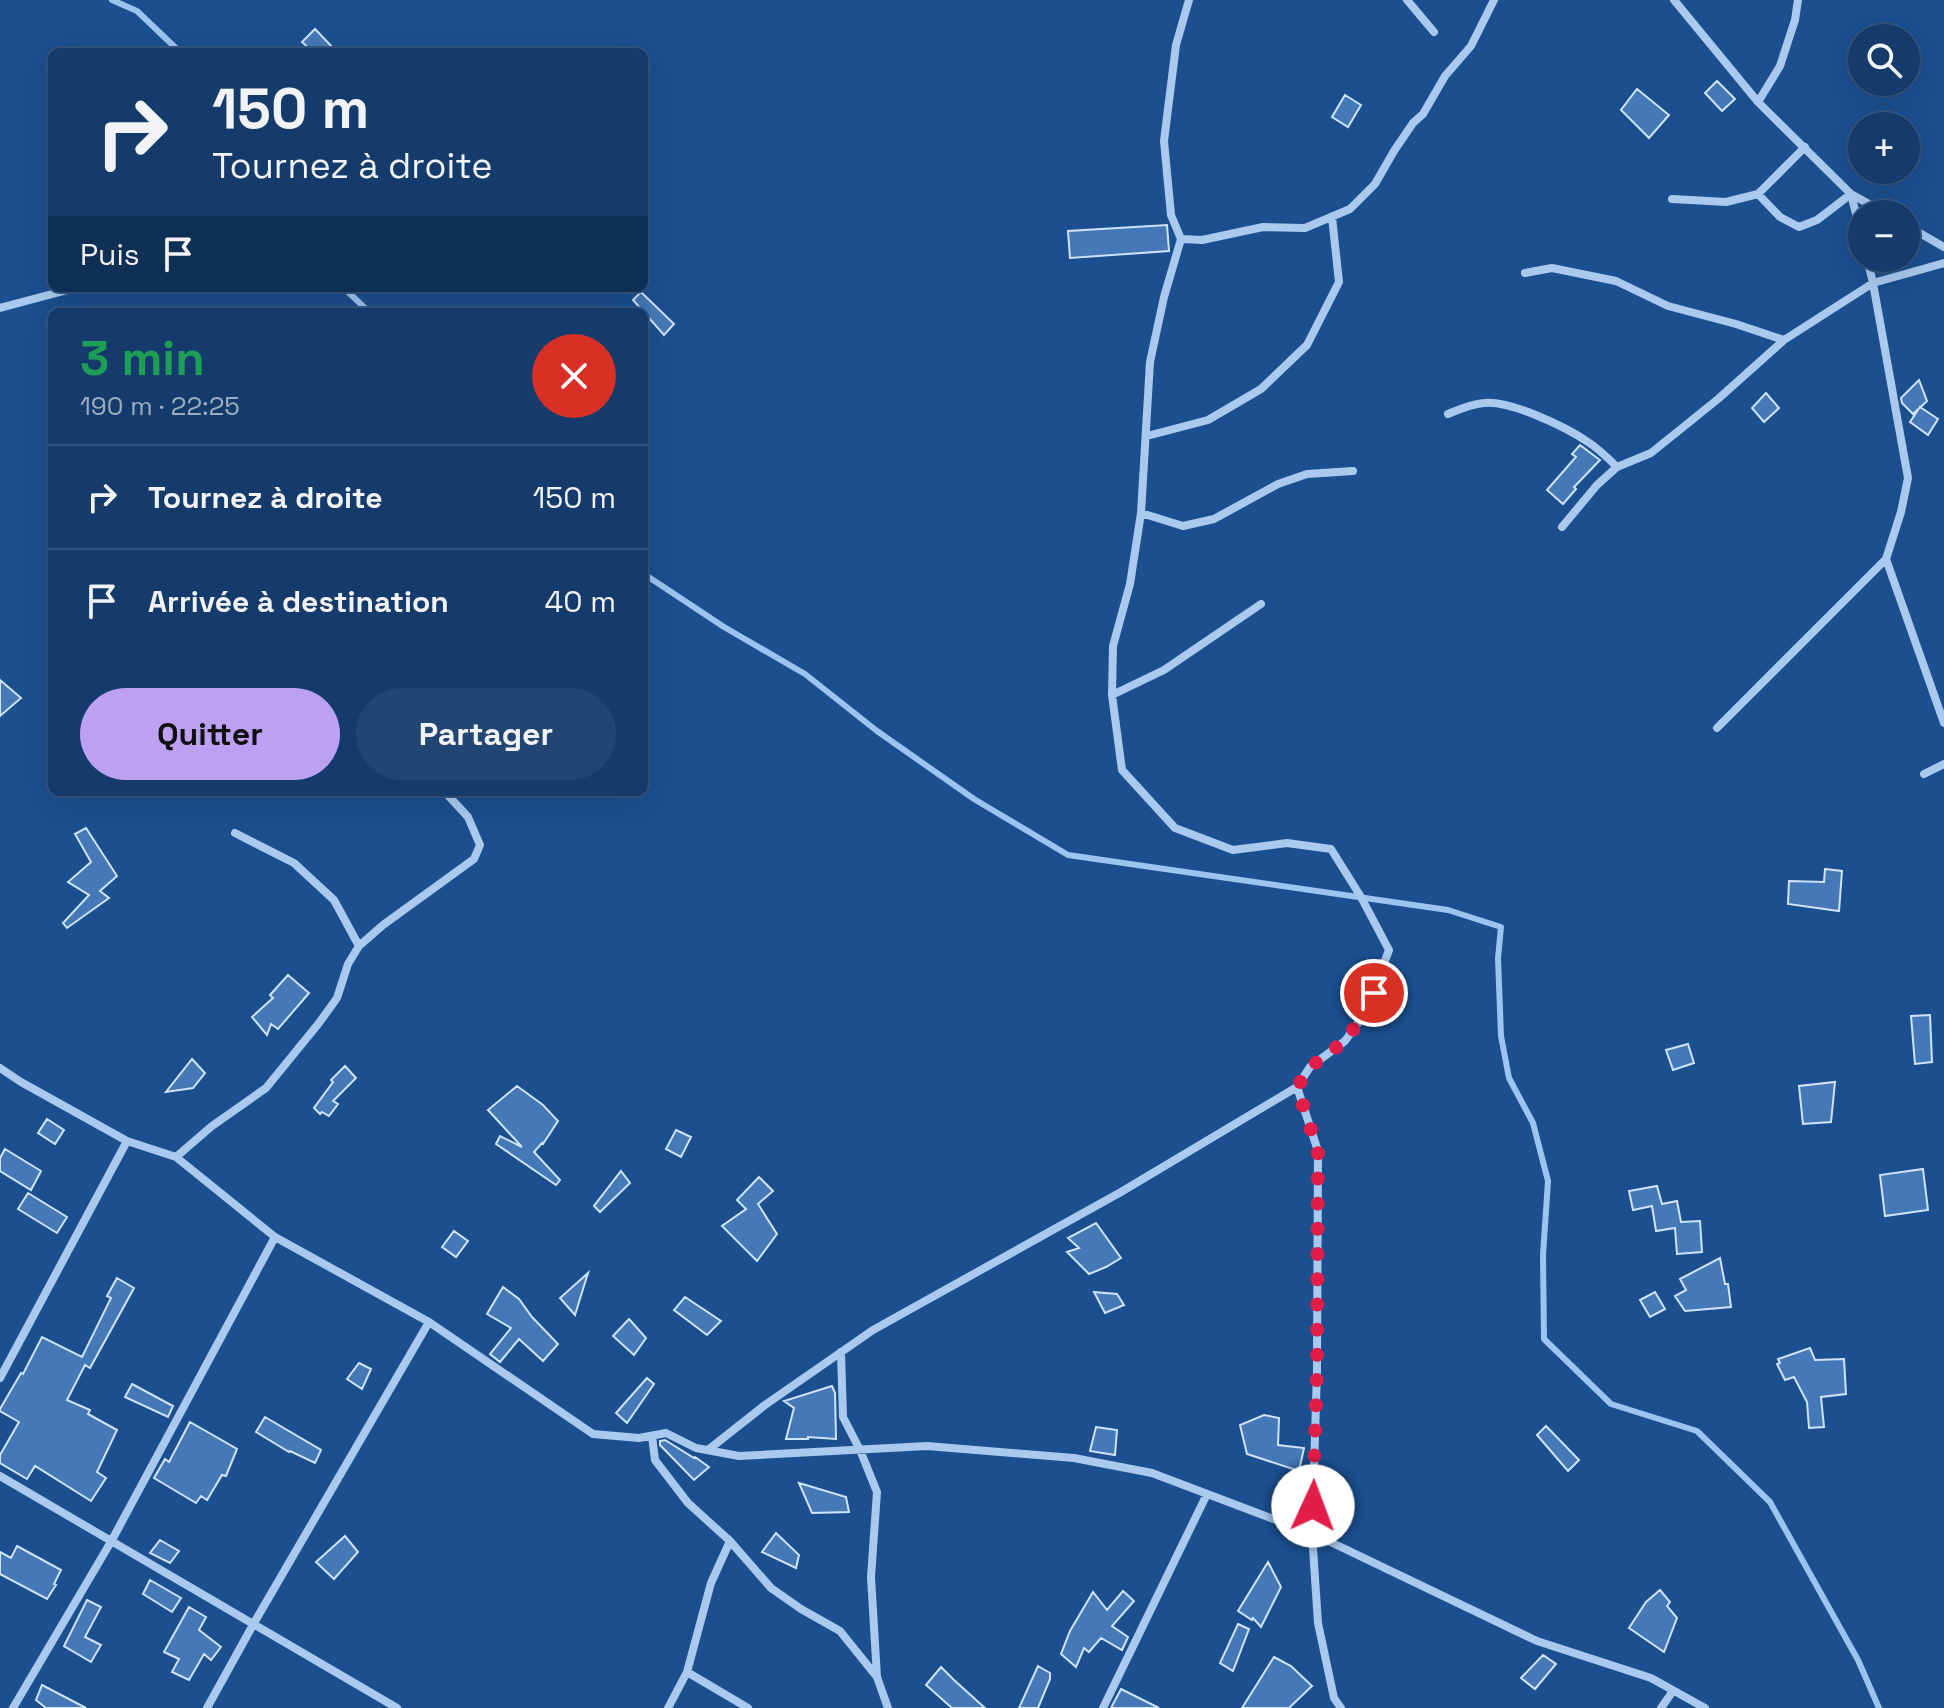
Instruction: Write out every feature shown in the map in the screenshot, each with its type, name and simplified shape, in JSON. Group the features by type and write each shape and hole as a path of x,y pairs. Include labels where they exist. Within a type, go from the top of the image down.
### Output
{"street":[{"path":"708,1450 765,1405 873,1330 1121,1192 1297,1087 1310,1067 1345,1041 1366,1012 1389,950 1331,849 1287,843 1233,850 1175,828 1122,770 1112,695 1113,646 1130,584 1141,513 1150,362 1181,239 1171,215 1164,141 1176,45 1189,0"},
{"path":"1407,0 1434,32"},
{"path":"1181,239 1202,240 1263,227 1305,228 1350,209 1375,184 1445,76 1471,46 1494,0"},
{"path":"1674,0 1758,102 1851,194 1862,200"},
{"path":"1758,102 1780,66 1798,0"},
{"path":"1672,199 1726,202 1758,194 1805,147"},
{"path":"1758,194 1780,217 1799,227 1817,220 1851,194"},
{"path":"1851,194 1852,200"},
{"path":"1147,436 1208,420 1261,389 1307,345 1339,282 1332,217"},
{"path":"1920,233 1944,247"},
{"path":"1562,527 1597,485 1617,467 1651,453 1784,340 1873,283 1944,263"},
{"path":"1525,273 1552,268 1616,281 1668,306 1784,340"},
{"path":"1717,728 1886,559 1908,478 1870,272"},
{"path":"0,308 60,292"},
{"path":"1448,414 1468,405 1487,402 1512,406 1589,442 1617,467"},
{"path":"1141,513 1183,526 1214,519 1278,484 1307,474 1353,471"},
{"path":"1886,559 1944,723"},
{"path":"1112,695 1164,670 1261,604"},
{"path":"1924,774 1944,764"},
{"path":"176,1157 212,1126 266,1088 337,998 348,964 359,946 474,859 480,845 468,817 449,796"},
{"path":"235,833 294,863 334,900 359,946"},
{"path":"0,1068 127,1141 176,1157 275,1237 429,1322 593,1434 639,1438 666,1433 696,1448 739,1456 927,1446 1074,1458 1152,1473 1312,1533 1537,1641 1651,1678 1705,1708"},
{"path":"1297,1087 1318,1151 1317,1371 1312,1533 1318,1623 1337,1705"},
{"path":"0,1378 127,1141"},
{"path":"13,1708 112,1540 275,1237"},
{"path":"207,1708 429,1322"},
{"path":"841,1352 843,1417 877,1492 871,1577 877,1677 888,1708"},
{"path":"652,1436 655,1460 688,1503 730,1541 771,1588 840,1631 877,1677"},
{"path":"0,1476 397,1708"},
{"path":"1103,1708 1207,1494"},
{"path":"668,1708 687,1672 711,1583 730,1541"},
{"path":"687,1672 748,1708"},
{"path":"1661,1708 1673,1691"}],"building":[{"path":"315,29 333,48 309,48 302,42"},
{"path":"1717,81 1735,99 1722,111 1705,93"},
{"path":"1637,89 1669,115 1649,138 1621,110"},
{"path":"1345,95 1361,105 1348,127 1332,117"},
{"path":"1167,225 1169,251 1070,258 1068,231"},
{"path":"641,292 674,324 664,335 648,317 648,308 640,308 633,300"},
{"path":"1919,380 1927,401 1913,414 1901,398"},
{"path":"1766,393 1779,408 1764,422 1752,408"},
{"path":"1920,407 1938,419 1928,435 1910,422"},
{"path":"1580,445 1600,460 1574,487 1576,489 1563,504 1547,490 1576,457 1572,454"},
{"path":"0,680 21,698 0,716"},
{"path":"86,828 117,876 100,891 109,898 67,928 63,923 89,895 68,882 91,862 75,834"},
{"path":"1825,869 1842,871 1839,911 1788,904 1789,881 1824,882"},
{"path":"288,975 309,993 278,1029 271,1024 267,1035 252,1017 273,998 270,995"},
{"path":"1930,1015 1932,1062 1915,1064 1911,1016"},
{"path":"1688,1044 1694,1063 1673,1070 1666,1050"},
{"path":"192,1059 205,1073 193,1088 166,1092"},
{"path":"345,1066 356,1078 333,1101 338,1104 329,1116 320,1114 314,1108 333,1082 331,1080"},
{"path":"1835,1082 1831,1122 1803,1124 1799,1086"},
{"path":"517,1086 543,1105 558,1121 534,1152 560,1180 556,1185 496,1144 500,1136 522,1147 488,1110"},
{"path":"47,1119 64,1130 55,1144 38,1133"},
{"path":"676,1130 691,1137 681,1157 666,1149"},
{"path":"5,1149 41,1171 31,1190 0,1171 0,1158"},
{"path":"1923,1169 1928,1210 1885,1216 1880,1175"},
{"path":"621,1171 630,1183 600,1212 594,1206"},
{"path":"759,1177 773,1191 758,1204 777,1234 757,1261 722,1226 746,1209 737,1200"},
{"path":"1657,1186 1662,1204 1677,1201 1681,1222 1700,1221 1702,1252 1677,1254 1675,1228 1656,1231 1652,1206 1633,1210 1629,1191"},
{"path":"28,1193 67,1217 57,1233 18,1209"},
{"path":"1096,1223 1121,1258 1089,1274 1067,1252 1079,1248 1068,1238"},
{"path":"454,1231 468,1241 456,1257 442,1247"},
{"path":"1720,1258 1731,1307 1685,1311 1675,1296 1686,1290 1680,1279"},
{"path":"588,1273 579,1302 575,1315 560,1298"},
{"path":"117,1278 134,1288 90,1368 85,1365 67,1400 90,1410 88,1414 117,1430 97,1472 106,1478 91,1501 35,1466 27,1479 0,1463 0,1455 19,1422 0,1409 42,1337 82,1357 111,1298 107,1296"},
{"path":"503,1287 519,1299 558,1344 543,1361 519,1339 500,1362 490,1354 511,1328 487,1314"},
{"path":"1094,1292 1117,1294 1124,1305 1105,1313"},
{"path":"1655,1292 1665,1309 1650,1317 1640,1300"},
{"path":"685,1297 721,1321 707,1335 674,1310"},
{"path":"629,1319 646,1338 634,1355 613,1336"},
{"path":"1810,1348 1815,1360 1844,1359 1846,1394 1821,1397 1824,1427 1809,1428 1807,1402 1794,1377 1785,1380 1777,1364 1780,1363 1778,1359"},
{"path":"359,1363 371,1369 362,1389 347,1379"},
{"path":"647,1378 654,1384 627,1423 616,1413"},
{"path":"132,1384 173,1406 168,1417 125,1397"},
{"path":"832,1386 835,1393 836,1439 786,1439 794,1408 784,1401"},
{"path":"1264,1415 1279,1418 1278,1445 1304,1448 1299,1471 1247,1454 1240,1425"},
{"path":"265,1417 321,1450 315,1463 256,1432"},
{"path":"190,1422 237,1449 226,1476 222,1475 207,1500 201,1496 196,1503 154,1478 165,1459 169,1462"},
{"path":"1546,1426 1579,1460 1568,1471 1537,1435"},
{"path":"1096,1427 1117,1430 1115,1455 1090,1451"},
{"path":"665,1440 709,1467 694,1480 660,1445 660,1441"},
{"path":"799,1483 846,1497 849,1512 812,1513"},
{"path":"776,1533 799,1555 796,1568 762,1552"},
{"path":"345,1536 358,1552 334,1579 316,1562"},
{"path":"160,1540 179,1551 170,1563 150,1553"},
{"path":"17,1546 61,1570 47,1599 0,1574 0,1552 11,1558"},
{"path":"1268,1562 1281,1587 1261,1627 1253,1618 1238,1611"},
{"path":"150,1580 181,1598 172,1612 143,1594"},
{"path":"1660,1590 1677,1618 1664,1652 1629,1628 1646,1602"},
{"path":"1123,1591 1134,1601 1112,1626 1128,1637 1122,1650 1101,1638 1089,1652 1084,1648 1076,1667 1061,1654 1070,1631 1093,1592 1107,1610"},
{"path":"87,1600 101,1607 85,1637 101,1645 91,1662 64,1646"},
{"path":"189,1607 206,1617 199,1630 221,1647 211,1660 204,1654 189,1680 172,1672 179,1659 164,1652"},
{"path":"1238,1624 1249,1629 1233,1671 1220,1663"},
{"path":"1543,1655 1556,1664 1535,1689 1521,1678"},
{"path":"1274,1657 1291,1666 1312,1686 1289,1708 1242,1708"},
{"path":"1038,1666 1050,1673 1050,1679 1038,1708 1019,1708"},
{"path":"941,1667 985,1708 952,1708 926,1685"},
{"path":"42,1685 86,1708 46,1708 36,1700"},
{"path":"1121,1689 1159,1708 1111,1708"}],"waterway":[{"path":"112,0 137,11 176,48"},
{"path":"348,292 365,308"},
{"path":"648,577 724,627 805,674 877,731 974,799 1068,855 1448,910 1501,927 1498,958 1501,1036 1509,1078 1533,1123 1548,1181 1543,1255 1544,1339 1611,1404 1697,1431 1770,1502 1858,1660 1879,1708"}],"route":[{"path":"1313,1506 1318,1151 1297,1087 1310,1067 1345,1041 1366,1012 1374,993"}]}
